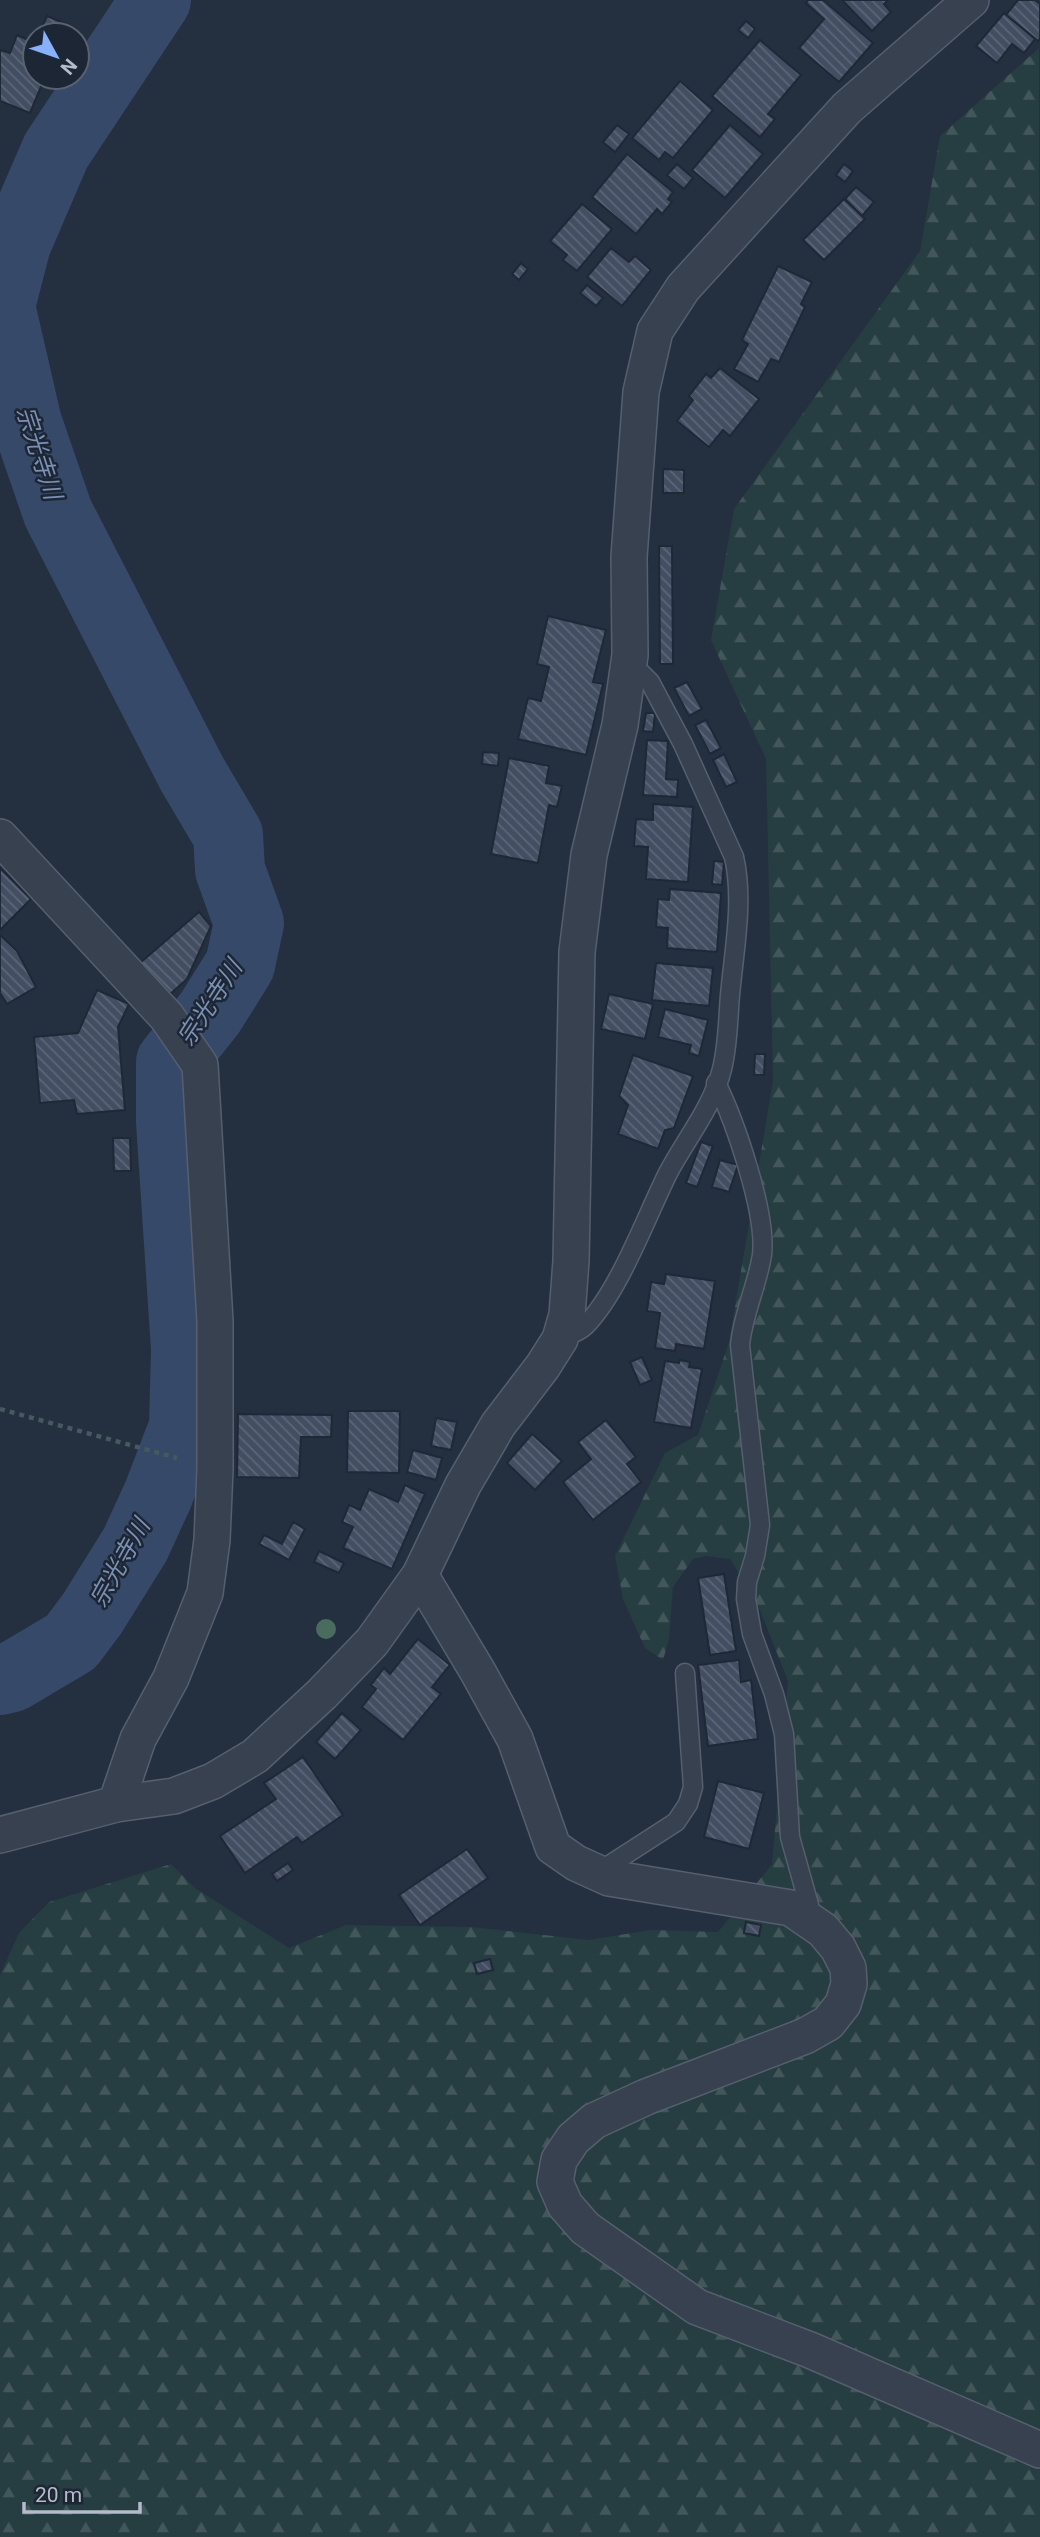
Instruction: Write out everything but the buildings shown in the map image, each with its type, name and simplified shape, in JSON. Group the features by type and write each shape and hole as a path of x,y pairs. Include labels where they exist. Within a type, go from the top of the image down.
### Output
{"street":[{"path":"0,1835 116,1804 174,1796 213,1781 255,1756 322,1694 372,1642 420,1575 463,1485 498,1425 560,1339 567,1315 571,1261 577,952 589,855 620,725 629,661 629,557 641,391 655,331 683,288 848,107 971,0"},
{"path":"0,837 167,1017 200,1065 215,1321 212,1540 205,1593 171,1678 138,1739 116,1804"},
{"path":"420,1575 515,1739 553,1847 576,1863 609,1878 791,1908 823,1930 838,1948 848,1968 849,1984 843,2004 828,2023 805,2036 646,2097 594,2121 573,2139 559,2160 555,2182 565,2205 585,2228 697,2307 810,2350 1040,2450"}],"lane":[{"path":"560,1339 583,1328 600,1307 618,1277 670,1171 708,1103 722,1069 726,1034 736,926 737,873 734,857 683,744 650,682 629,661"},
{"path":"716,1083 732,1115 760,1219 762,1254 742,1325 740,1345 760,1525 747,1582 746,1599 752,1634 774,1694 784,1734 790,1837 809,1905 809,1920"},
{"path":"597,1873 676,1822 688,1804 693,1787 685,1673"}],"path":[{"path":"0,1409 159,1453"}],"green space":[{"path":"1039,48 1040,2537 0,2537 0,1975 19,1933 49,1902 171,1864 195,1888 289,1948 346,1925 472,1927 588,1940 651,1930 718,1932 772,1864 788,1681 757,1603 730,1559 706,1556 693,1559 673,1587 669,1639 663,1660 645,1648 623,1599 615,1556 665,1453 698,1435 729,1342 773,1081 766,759 711,640 734,509 920,251 940,136"}],"waterway":[{"name":"宗光寺川","path":"0,1680 12,1677 71,1642 92,1614 135,1545 184,1427 186,1349 171,1122 171,1062 210,1013 240,965 249,923 230,870 228,835 192,774 58,513 27,423 0,306 16,244 56,151 156,0"}]}
